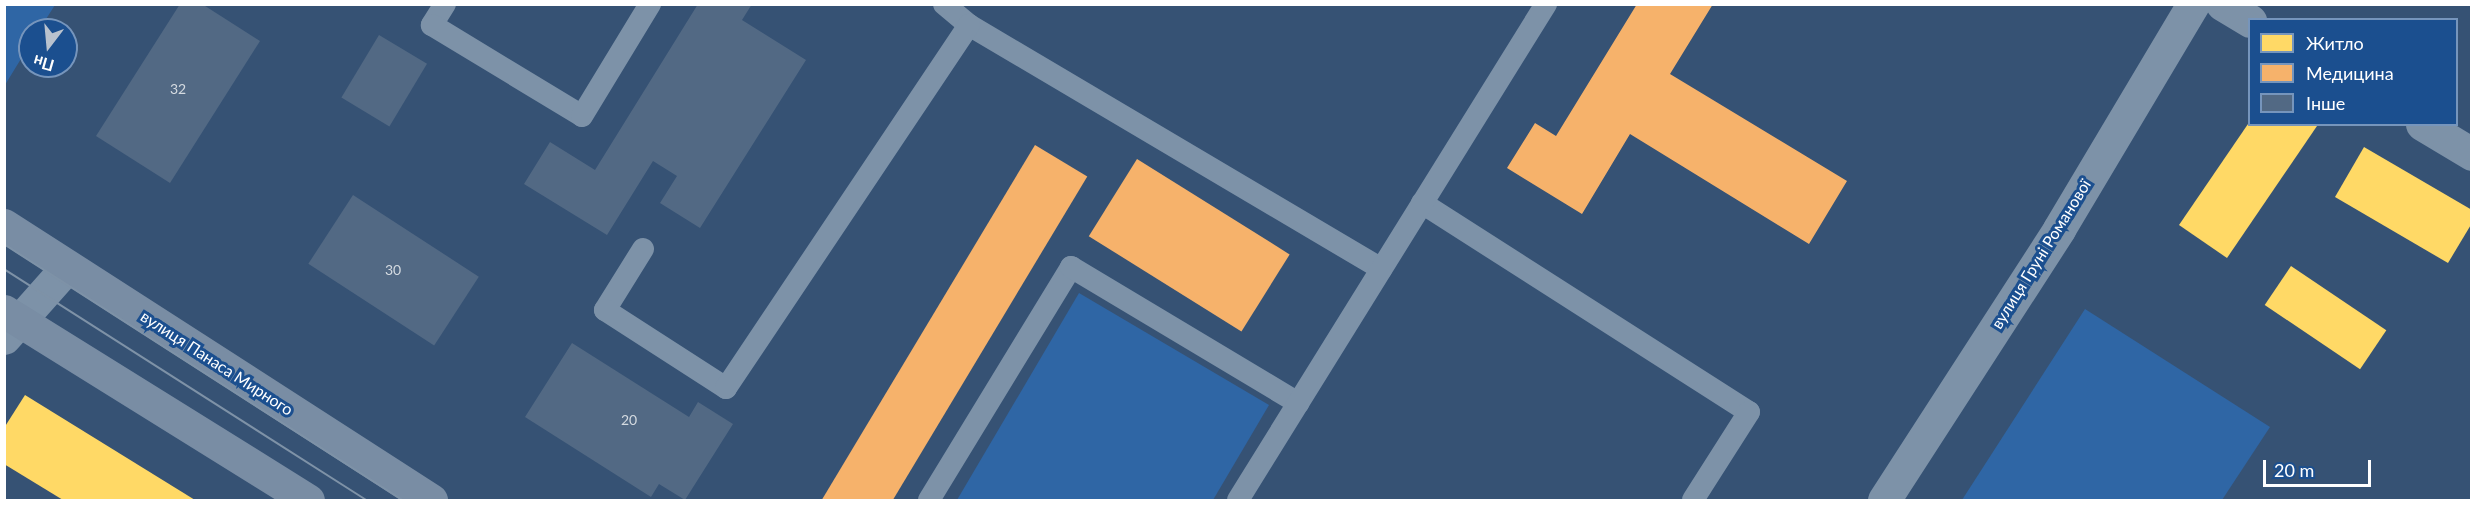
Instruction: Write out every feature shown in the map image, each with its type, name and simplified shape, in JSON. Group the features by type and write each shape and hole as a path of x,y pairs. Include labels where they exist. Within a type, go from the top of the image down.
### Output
{"main road":[{"name":"вулиця Панаса Мирного","path":"4,225 430,501"},
{"path":"10,323 308,501"}],"street":[{"name":"вулиця Груні Романової","path":"1884,501 2059,229 2193,4"},
{"path":"2222,4 2248,20"},
{"path":"2425,126 2472,154"},
{"path":"10,323 67,267"}],"lane":[{"path":"445,4 432,25 582,116 650,4"},
{"path":"944,4 969,25 1380,269"},
{"path":"1238,501 1546,4"},
{"path":"642,249 605,310 726,388 969,25"},
{"path":"1422,203 1749,412 1693,501"},
{"path":"928,501 1071,267 1298,403"}],"shaded area":[{"path":"5,4 55,5 47,18 18,18 18,64 5,85"},
{"path":"1079,293 1269,405 1213,500 957,500"},
{"path":"2085,309 2270,427 2222,500 1962,500"}],"building: Житло":[{"path":"2248,124 2248,126 2317,126 2227,258 2179,225"},
{"path":"2364,147 2472,210 2472,223 2448,263 2335,197"},
{"path":"2291,266 2386,330 2360,369 2265,305"},
{"path":"25,395 195,500 63,500 4,464 4,428"}],"building: Медицина":[{"path":"1637,4 1713,4 1670,74 1847,181 1809,244 1630,134 1582,214 1507,168 1535,123 1556,136"},
{"path":"1035,145 1087,176 893,500 822,500"},
{"path":"1137,159 1290,254 1241,332 1089,236"}],"building: Інше":[{"path":"180,4 202,4 260,41 170,183 96,136"},
{"path":"698,4 752,4 742,20 806,60 700,228 660,203 677,176 653,161 607,235 524,184 550,142 595,170"},
{"path":"379,35 427,64 389,126 341,98"},
{"path":"353,195 479,277 434,345 308,264"},
{"path":"572,343 689,417 698,402 733,424 685,500 659,484 651,497 525,417"}],"tram line":[{"path":"4,244 402,500"},
{"path":"4,269 366,500"}]}
